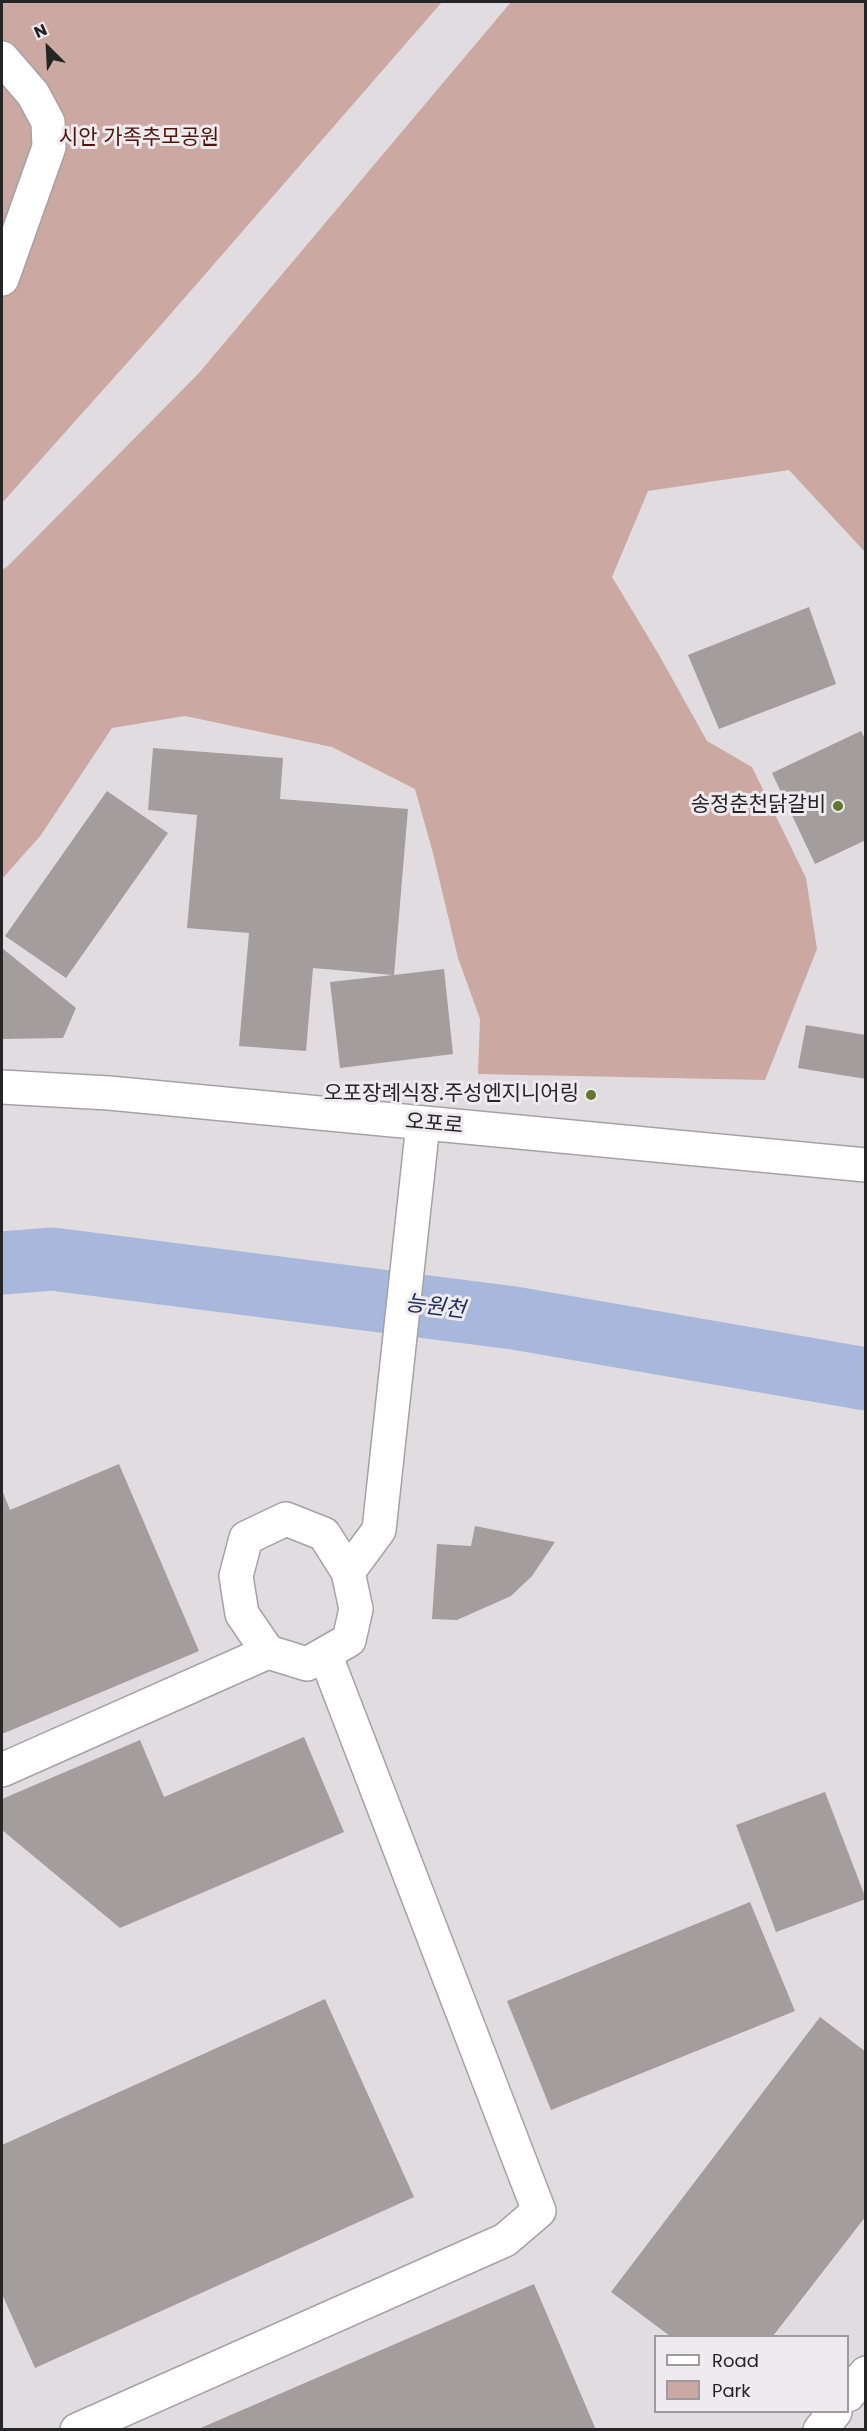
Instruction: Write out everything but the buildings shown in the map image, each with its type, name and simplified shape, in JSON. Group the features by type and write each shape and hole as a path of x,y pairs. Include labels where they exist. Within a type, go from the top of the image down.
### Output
{"street":[{"path":"2,58 33,94 48,122 49,147 2,279"},
{"name":"오포로","path":"2,1088 109,1093 866,1165"},
{"path":"348,1572 379,1530 423,1124"},
{"path":"286,1519 324,1534 348,1572 356,1609 349,1640 307,1664 268,1652 242,1614 236,1576 246,1538 286,1519"},
{"path":"2,1770 268,1652"},
{"path":"77,2430 505,2240 539,2211 325,1654"},
{"path":"849,2395 866,2373"},
{"path":"820,2430 833,2413"}],"green space":[{"name":"시안 가족추모공원","path":"2,2 442,2 161,325 2,503"},
{"path":"511,2 865,2 865,552 789,470 648,491 612,577 707,741 752,767 806,878 817,949 765,1080 478,1074 480,1019 458,958 415,789 332,747 185,716 112,728 41,835 2,879 2,570 199,373"}],"waterway":[{"name":"능원천","path":"2,1263 52,1259 514,1318 866,1379"}],"place":[{"name":"송정춘천닭갈비","path":"838,806"},
{"name":"오포장례식장.주성엔지니어링","path":"591,1095"}]}
